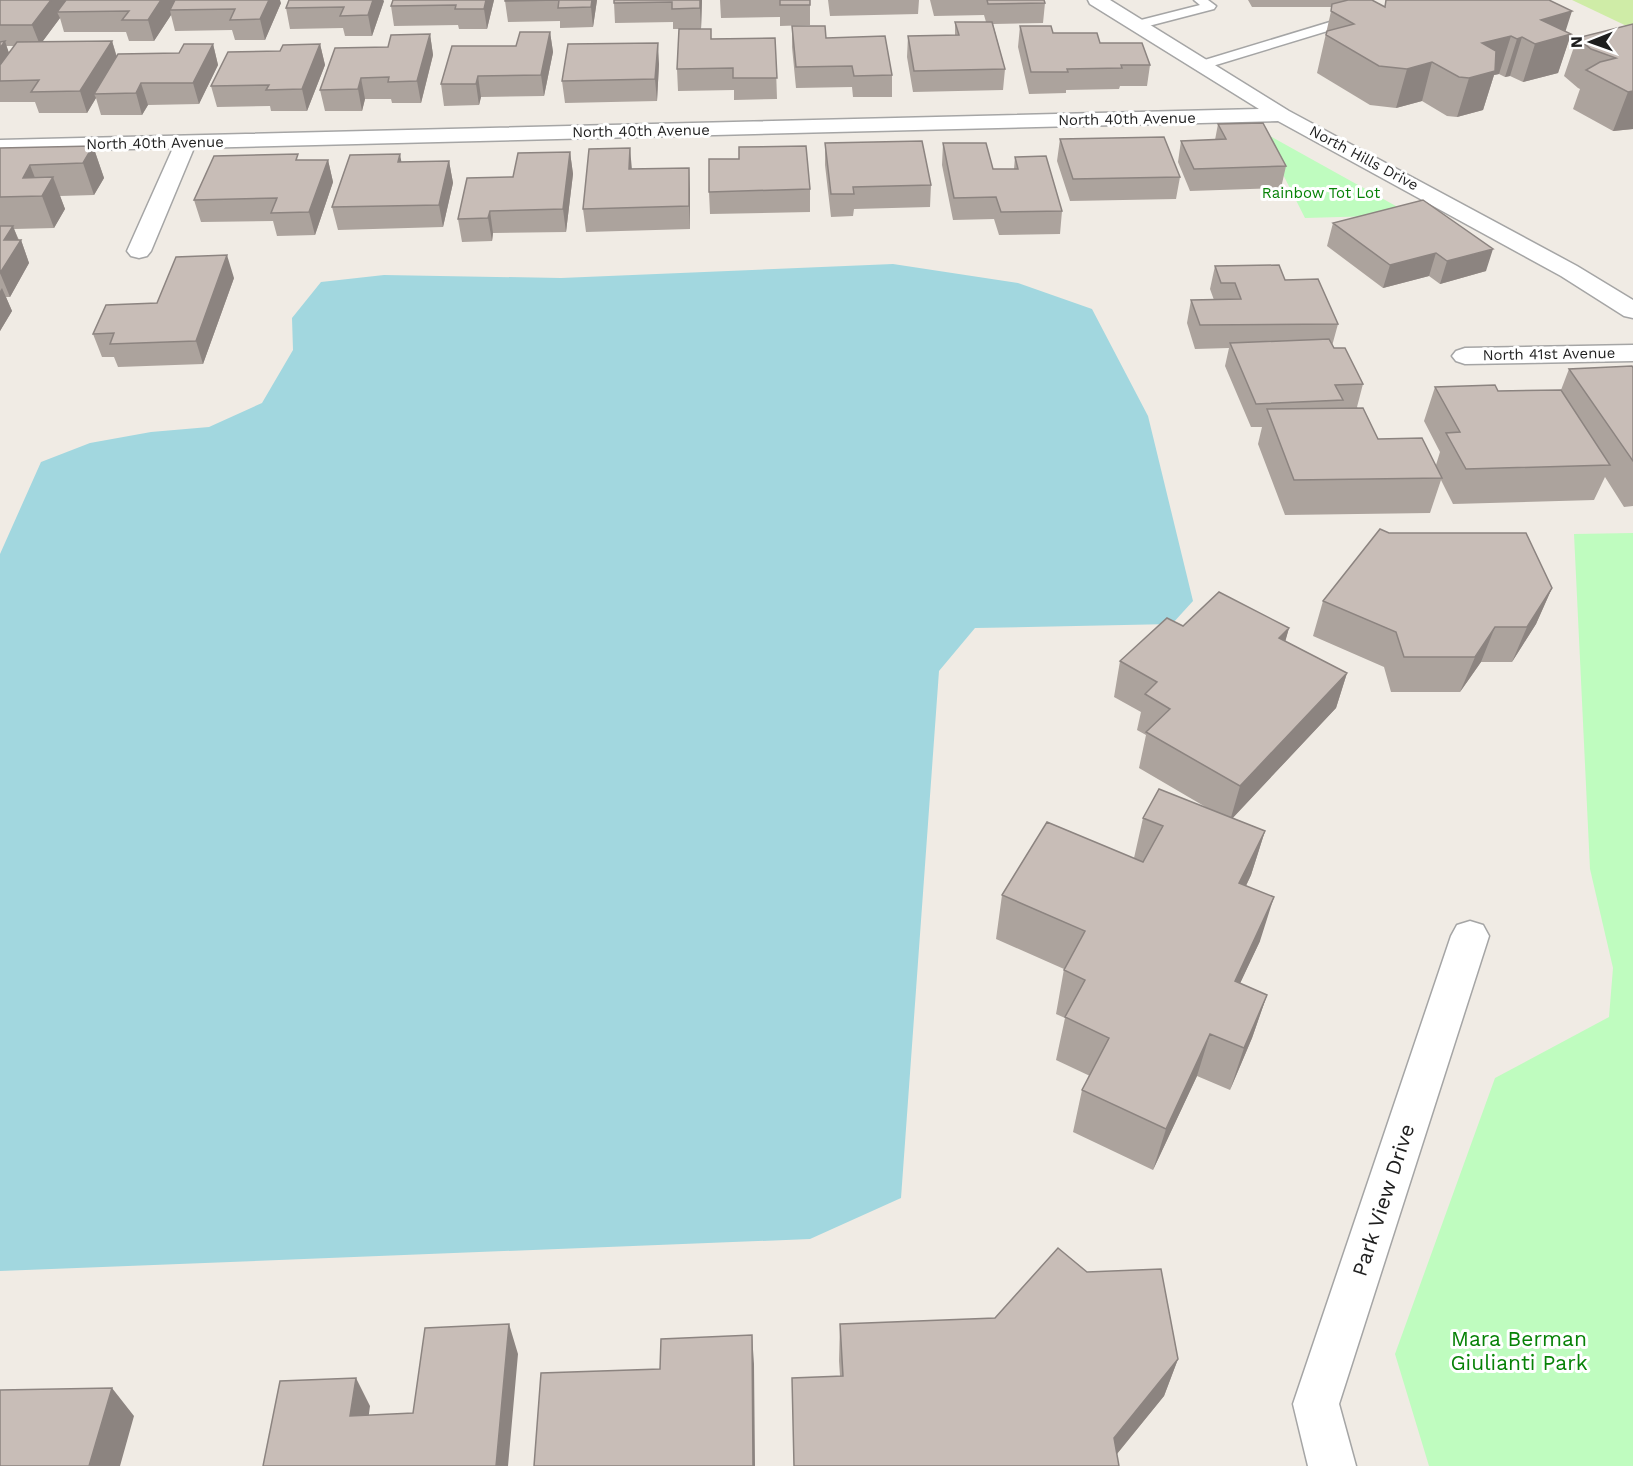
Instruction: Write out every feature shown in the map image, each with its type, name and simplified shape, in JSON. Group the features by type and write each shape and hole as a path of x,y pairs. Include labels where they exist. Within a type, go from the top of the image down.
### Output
{"street":[{"name":"North Hills Drive","path":"1097,0 1282,115 1569,271 1633,312"},
{"name":"North 40th Avenue","path":"0,146 1282,115"},
{"path":"139,250 186,142"},
{"name":"North 41st Avenue","path":"1465,356 1633,353"},
{"name":"Park View Drive","path":"1332,1466 1316,1404 1470,936"}],"lane":[{"path":"1137,25 1210,6 1200,0"},
{"path":"1202,65 1369,15"}],"green space":[{"path":"1572,0 1633,0 1633,29"},
{"name":"Rainbow Tot Lot","path":"1263,135 1268,135 1412,215 1305,218"},
{"name":"Mara Berman Giulianti Park","path":"1633,533 1633,1466 1429,1466 1395,1354 1495,1078 1609,1017 1613,968 1590,869 1574,534"}],"water":[{"path":"893,264 1018,283 1092,309 1148,416 1193,601 1172,624 975,628 939,671 901,1198 810,1239 0,1271 0,554 41,462 90,443 151,432 209,427 262,403 293,350 292,318 321,282 384,275 561,278"}],"building":[{"path":"0,0 51,0 32,25 0,25"},
{"path":"66,0 161,0 148,20 122,20 129,11 57,12"},
{"path":"175,0 269,0 260,19 230,20 235,9 170,10"},
{"path":"289,0 373,0 368,15 340,16 344,7 286,8"},
{"path":"393,0 486,0 484,9 455,9 456,5 391,6"},
{"path":"505,0 559,0 505,1"},
{"path":"559,0 592,0 591,7 558,8"},
{"path":"614,0 700,0 700,8 672,9 672,2 614,3"},
{"path":"780,0 810,0 810,5 780,5"},
{"path":"987,0 1044,0 1045,3 988,4"},
{"path":"1348,0 1372,0 1385,7 1386,0 1549,0 1572,11 1541,20 1571,34 1535,44 1522,37 1517,39 1511,36 1482,43 1496,51 1495,71 1469,78 1459,77 1432,62 1407,69 1379,66 1326,35 1327,31 1354,24 1331,11 1332,4"},
{"path":"955,22 992,22 1005,69 914,71 908,36 959,35"},
{"path":"1633,24 1633,91 1628,92 1586,70 1600,62 1616,58 1591,49 1577,38"},
{"path":"792,26 825,26 826,38 885,36 892,75 854,76 852,66 796,67"},
{"path":"1020,26 1051,26 1053,33 1097,33 1100,43 1142,43 1150,65 1067,69 1068,72 1031,72"},
{"path":"679,29 711,29 711,39 775,38 777,78 733,78 733,68 677,69"},
{"path":"520,32 550,32 541,75 478,76 476,84 441,84 452,46 516,46"},
{"path":"430,34 417,81 388,82 389,77 361,78 358,89 320,90 335,48 388,47 391,35"},
{"path":"112,41 80,91 31,92 39,80 0,81 0,65 17,42"},
{"path":"658,43 655,79 562,81 568,44"},
{"path":"184,44 213,44 193,83 141,83 136,93 94,94 118,54 179,53"},
{"path":"320,44 302,89 266,90 269,85 211,86 228,52 280,51 283,45"},
{"path":"1263,123 1286,166 1194,169 1181,141 1226,139 1218,124"},
{"path":"1164,137 1180,177 1073,179 1060,139"},
{"path":"922,141 931,185 853,187 854,194 831,194 825,143"},
{"path":"943,143 986,143 993,169 1018,169 1015,157 1046,156 1062,211 1001,212 996,197 954,198"},
{"path":"93,146 83,163 30,165 23,178 53,177 42,196 0,197 0,148"},
{"path":"806,146 810,189 709,192 709,159 739,159 739,147"},
{"path":"630,148 629,169 689,168 689,206 583,209 589,149"},
{"path":"570,152 563,209 490,211 488,218 458,219 467,178 513,177 518,153"},
{"path":"298,154 296,160 328,160 309,212 271,213 277,198 194,200 214,156"},
{"path":"400,154 398,162 449,161 439,205 332,207 350,155"},
{"path":"1423,200 1493,249 1447,261 1436,253 1390,265 1333,223"},
{"path":"0,226 13,226 4,240 21,240 0,273"},
{"path":"227,255 196,341 110,344 114,333 93,334 106,305 157,303 176,257"},
{"path":"1279,265 1285,280 1318,279 1338,324 1200,325 1191,300 1241,299 1235,283 1221,283 1215,266"},
{"path":"1329,339 1334,348 1345,348 1363,384 1335,385 1343,400 1256,404 1230,343"},
{"path":"1632,366 1633,368 1633,461 1569,369"},
{"path":"1495,385 1498,391 1561,390 1610,465 1466,469 1446,433 1460,432 1435,387"},
{"path":"1363,408 1378,439 1422,438 1442,478 1294,480 1267,409"},
{"path":"1380,529 1389,533 1526,533 1552,588 1527,627 1495,627 1475,657 1404,657 1396,632 1323,601"},
{"path":"1219,592 1289,628 1279,638 1347,673 1240,786 1146,732 1170,709 1145,694 1157,682 1120,661 1167,618 1183,626"},
{"path":"1159,789 1265,831 1239,883 1274,897 1235,981 1267,995 1244,1048 1210,1034 1166,1129 1082,1090 1109,1038 1065,1017 1085,980 1064,970 1085,931 1002,895 1047,822 1143,862 1163,826 1143,818"},
{"path":"1058,1248 1087,1272 1161,1269 1178,1359 1114,1438 1119,1466 794,1466 792,1378 843,1376 840,1324 995,1318"},
{"path":"509,1324 496,1466 263,1466 280,1381 356,1378 350,1416 413,1413 425,1328"},
{"path":"752,1335 753,1466 534,1466 541,1373 660,1369 661,1339"},
{"path":"112,1388 89,1466 0,1466 0,1390"}]}
